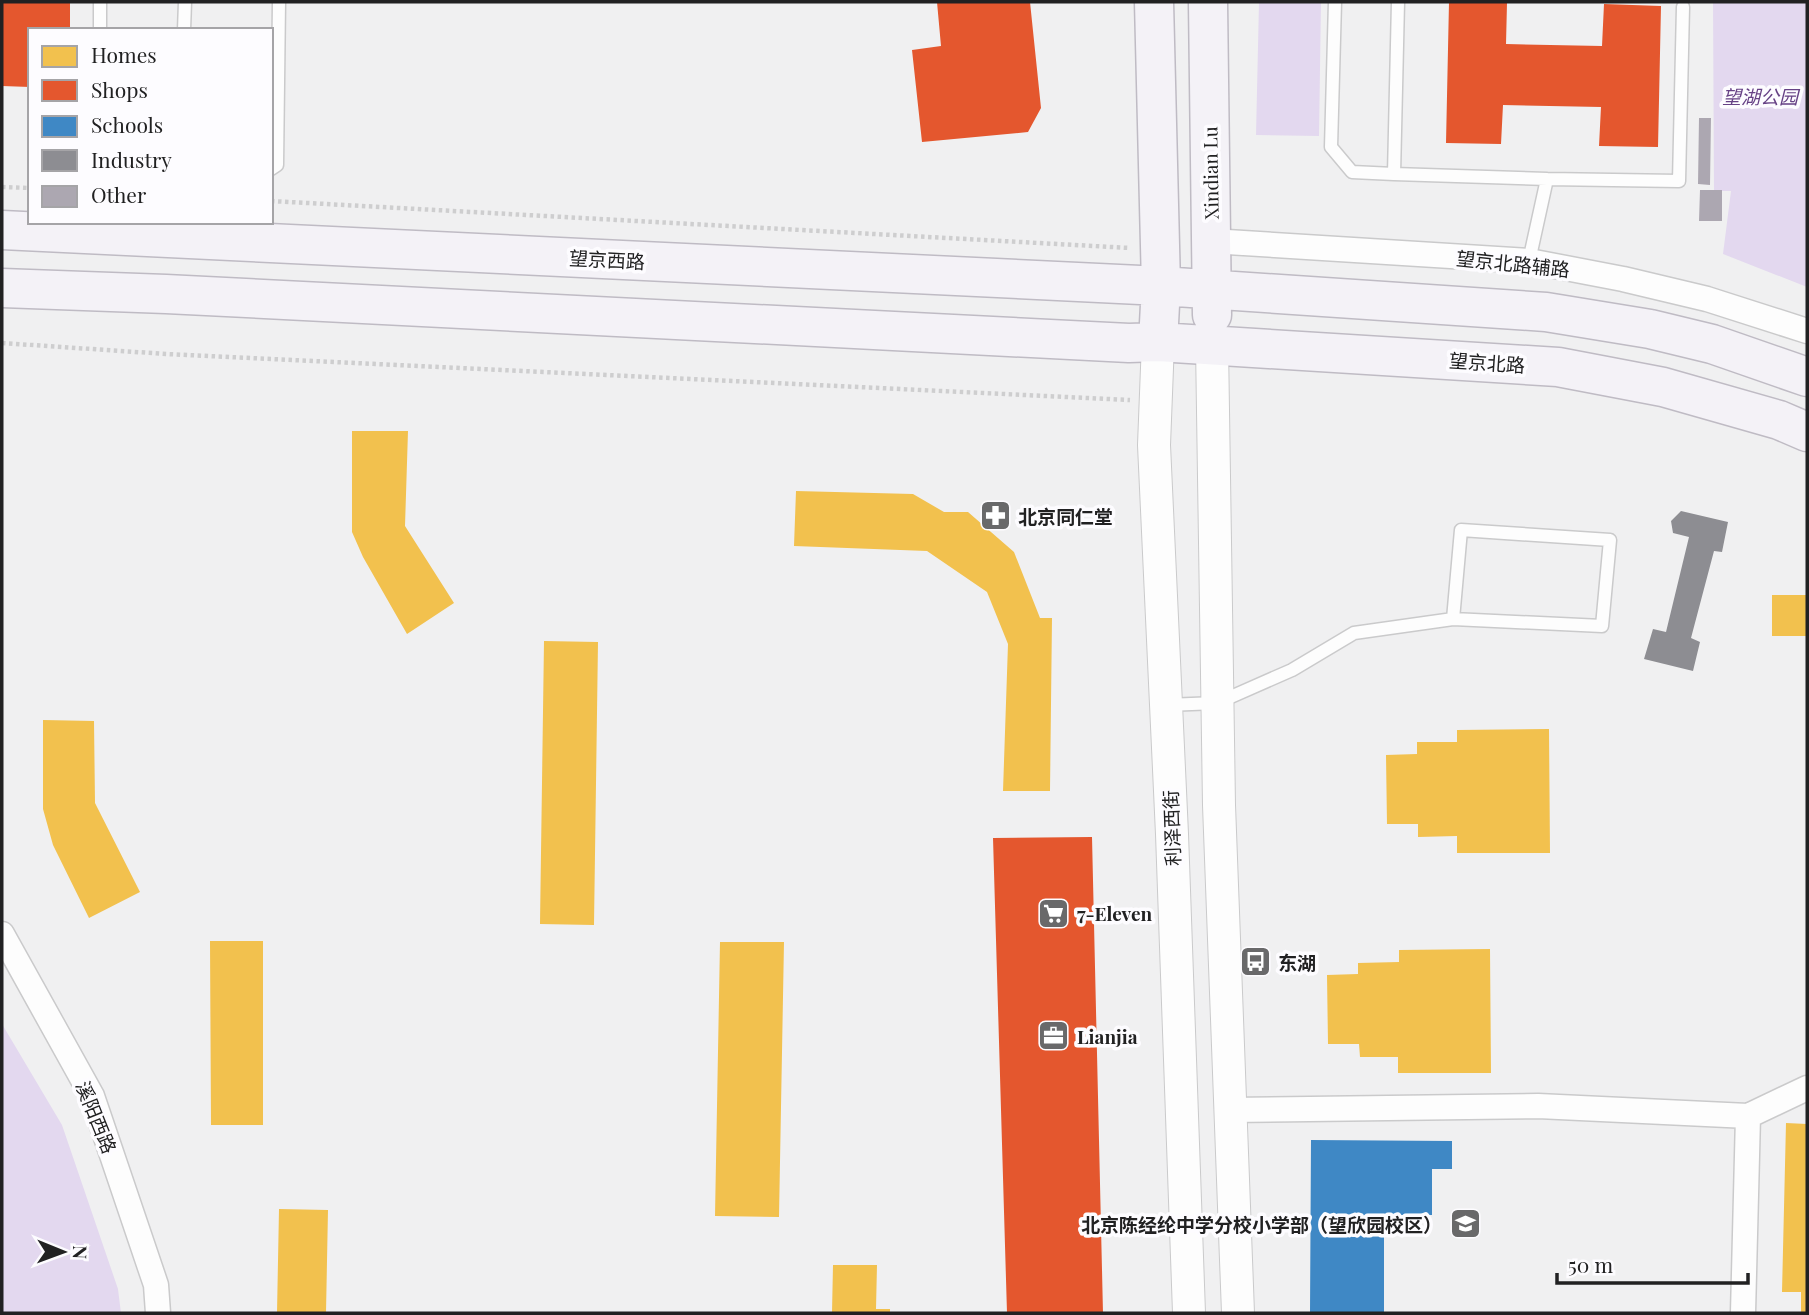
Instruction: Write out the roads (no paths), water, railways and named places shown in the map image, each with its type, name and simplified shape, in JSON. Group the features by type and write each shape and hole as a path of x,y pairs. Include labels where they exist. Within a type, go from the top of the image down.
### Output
{"main road":[{"path":"2,288 1158,342 1160,268 1154,2"},
{"name":"Xindian Lu","path":"1208,2 1212,345"},
{"name":"望京西路","path":"2,230 139,229 1160,268 1211,291"},
{"path":"1211,291 1546,312 1650,329 1712,344 1807,377"},
{"name":"望京北路","path":"1158,342 1558,367 1663,387 1779,420 1807,432"}],"street":[{"name":"望京北路辅路","path":"1211,241 1529,261 1707,299 1807,331"},
{"name":"利泽西街","path":"1158,342 1154,446 1189,1313"},
{"path":"1212,345 1217,702 1238,1313"},
{"name":"溪阳西路","path":"2,934 92,1096 156,1285 158,1313"},
{"path":"1230,1110 1538,1106 1748,1116 1807,1088"},
{"path":"1743,1313 1748,1116"}],"lane":[{"path":"100,2 100,28"},
{"path":"184,28 185,2"},
{"path":"273,168 277,165 279,2"},
{"path":"1335,2 1331,147 1352,172 1679,181 1682,8"},
{"path":"1394,174 1398,2"},
{"path":"1529,261 1547,178"},
{"path":"1166,705 1217,702 1292,670 1354,633 1453,619 1602,626 1610,541 1461,530 1453,619"}],"place":[{"name":"北京同仁堂","path":"995,516"},
{"name":"7-Eleven","path":"1054,913"},
{"name":"东湖","path":"1255,962"},
{"name":"Lianjia","path":"1054,1036"},
{"name":"北京陈经纶中学分校小学部（望欣园校区）","path":"1465,1224"}],"park label":[{"name":"望湖公园","path":"1760,96"}]}
